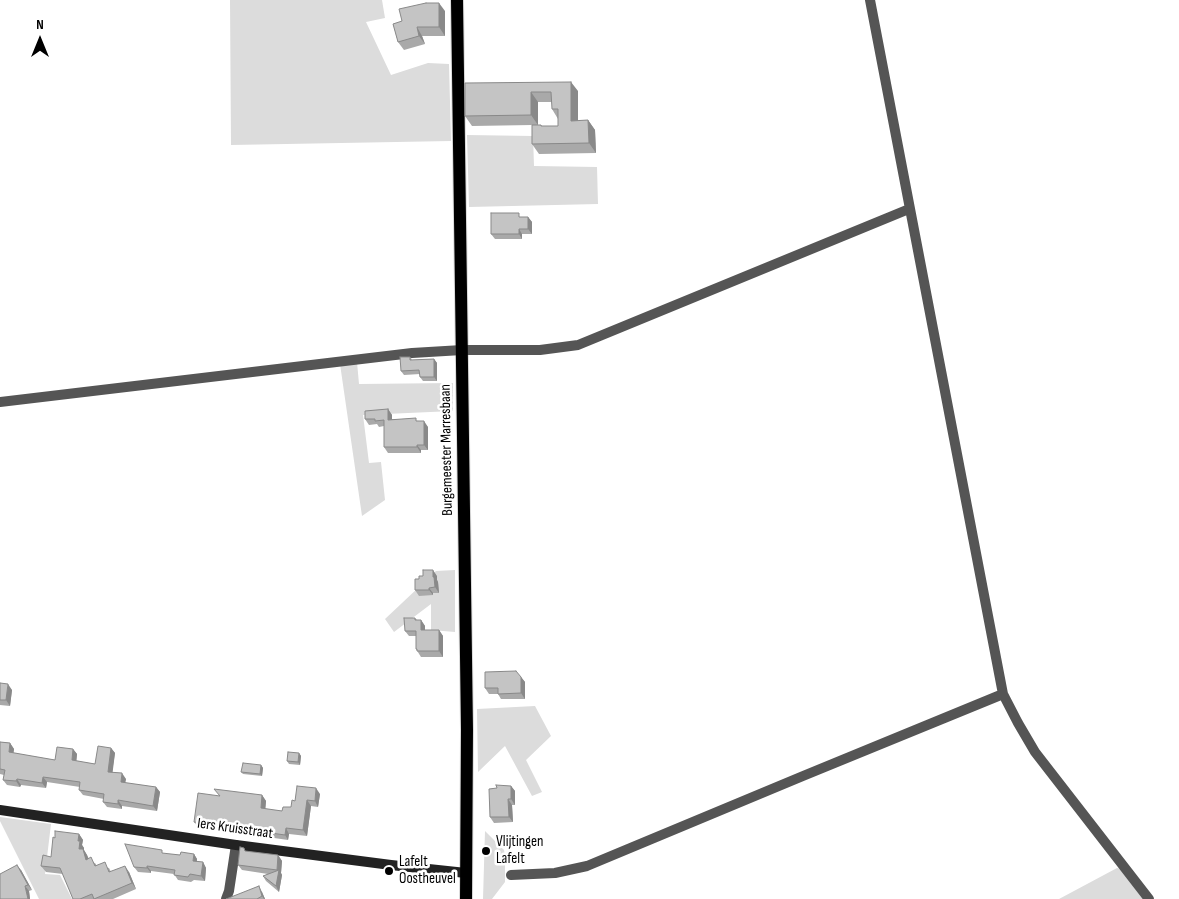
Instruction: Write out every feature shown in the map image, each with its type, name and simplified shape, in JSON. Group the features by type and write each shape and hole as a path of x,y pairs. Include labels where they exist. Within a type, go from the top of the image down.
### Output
{"main road":[{"name":"Burgemeester Marresbaan","path":"457,0 467,729 466,899"}],"street":[{"path":"870,0 1003,694 1035,752 1148,899"},
{"path":"0,402 412,353 462,350 540,350 578,345 909,209"},
{"path":"511,875 555,873 587,866 1003,694"},
{"name":"Iers Kruisstraat","path":"0,810 236,845 466,873"},
{"path":"226,899 236,845"}],"shaded area":[{"path":"230,0 382,0 385,18 366,22 391,75 428,63 449,64 451,141 231,145"},
{"path":"467,135 533,136 534,166 597,167 598,204 469,207"},
{"path":"357,362 359,384 453,383 453,411 363,415 369,463 381,462 385,500 362,516 340,364"},
{"path":"455,570 455,632 431,630 431,604 394,632 385,619 436,571"},
{"path":"535,706 551,736 526,760 542,792 532,796 505,746 478,772 477,709"},
{"path":"0,817 51,824 45,874 60,875 72,899 39,899 0,821"},
{"path":"485,831 504,850 505,856 505,882 492,899 483,899"},
{"path":"1117,868 1121,869 1144,899 1059,899"}],"building":[{"path":"426,3 439,3 439,27 417,27 419,36 398,42 393,24 402,21 399,9"},
{"path":"571,82 571,121 588,120 589,143 532,144 532,125 558,126 558,109 552,109 551,92 531,92 531,115 465,116 465,83"},
{"path":"491,213 519,213 519,217 528,217 528,229 519,229 519,234 491,234"},
{"path":"400,357 410,357 410,360 434,359 434,377 420,377 419,370 401,371"},
{"path":"388,409 388,420 416,418 416,421 424,421 424,445 417,445 417,447 384,447 384,420 365,419 365,411"},
{"path":"423,570 433,570 435,587 429,588 429,590 415,590 415,579 423,576"},
{"path":"404,618 421,620 421,630 439,630 439,651 417,651 416,631 405,631"},
{"path":"516,671 521,677 521,693 498,694 498,688 485,688 485,672"},
{"path":"0,683 8,684 6,700 0,700"},
{"path":"0,742 10,743 9,752 55,760 57,747 73,749 72,760 95,764 98,746 111,748 108,772 122,773 121,782 156,787 153,806 118,800 118,804 103,802 104,794 79,790 80,782 43,777 42,783 17,779 16,781 3,780 5,770 0,769"},
{"path":"288,752 299,753 298,762 287,761"},
{"path":"243,763 261,765 260,774 241,772"},
{"path":"496,785 511,786 511,799 508,799 509,817 490,817 489,789 497,788"},
{"path":"297,786 316,788 315,801 307,800 303,830 286,828 285,835 194,822 198,793 220,796 214,789 262,795 261,808 282,811 283,807 291,807 292,800 295,801"},
{"path":"55,831 79,834 79,849 83,849 86,860 91,857 95,866 105,862 109,872 125,866 132,883 94,899 92,894 80,899 73,899 60,868 41,866 43,855 51,857"},
{"path":"125,844 162,850 162,853 180,855 181,852 194,854 193,861 203,862 201,876 190,874 188,877 174,875 175,870 147,866 147,868 134,867"},
{"path":"240,847 244,848 245,851 278,855 277,870 238,865"},
{"path":"17,865 28,885 25,886 28,899 0,899 0,874"},
{"path":"279,870 276,886 263,876"},
{"path":"259,886 262,896 257,899 226,899"}],"place":[{"name":"Vlijtingen Lafelt","path":"486,851"},
{"name":"Lafelt Oostheuvel","path":"389,871"}]}
